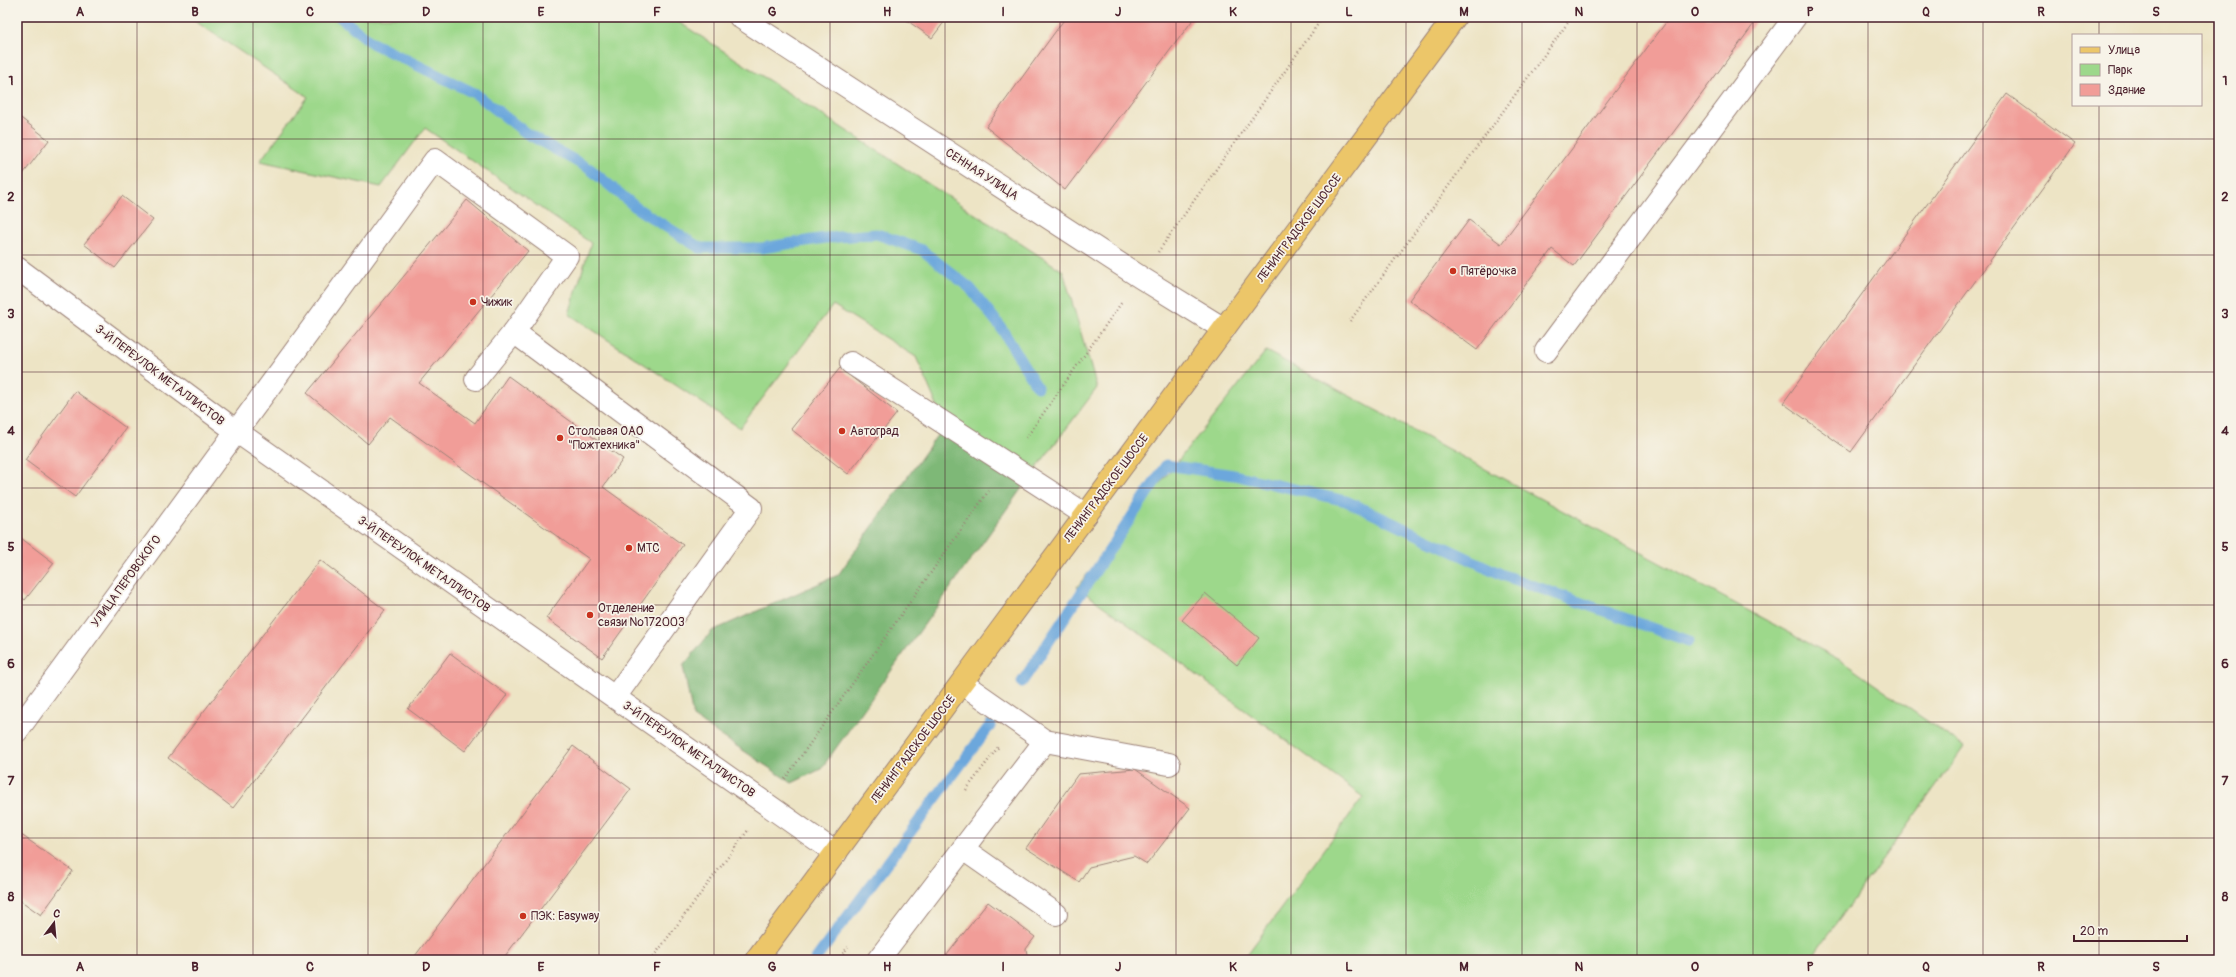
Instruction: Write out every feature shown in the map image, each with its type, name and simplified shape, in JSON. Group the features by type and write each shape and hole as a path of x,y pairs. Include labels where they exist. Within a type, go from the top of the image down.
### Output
{"main road":[{"name":"ЛЕНИНГРАДСКОЕ ШОССЕ","path":"756,960 1455,17"}],"street":[{"name":"СЕННАЯ УЛИЦА","path":"740,17 1140,277 1224,329"},
{"path":"1546,351 1795,17"},
{"name":"УЛИЦА ПЕРОВСКОГО","path":"17,731 435,160 566,256 514,332"},
{"name":"3-Й ПЕРЕУЛОК МЕТАЛЛИСТОВ","path":"17,268 236,431 836,852"},
{"path":"476,379 514,332 751,508 615,697"},
{"path":"851,363 1086,515"},
{"path":"962,683 1045,741 1169,764"},
{"path":"878,960 1045,741"},
{"path":"963,849 1056,914"}],"path":[{"path":"651,960 768,804 1323,17"},
{"path":"1350,322 1572,17"}],"green space":[{"path":"189,17 671,17 1063,271 1097,388 1029,478 945,424 916,357 833,305 740,428 569,314 591,243 425,128 381,187 260,161 308,97"},
{"path":"1266,351 1840,660 1964,747 1810,960 1243,960 1363,797 1077,587"},
{"path":"945,424 1029,478 821,769 792,783 693,717 683,666 712,631 838,575"}],"building":[{"path":"902,17 948,17 932,38"},
{"path":"1066,17 1195,17 1065,190 986,127"},
{"path":"1670,17 1759,17 1574,266 1552,249 1477,350 1409,300 1469,220 1501,244"},
{"path":"2007,94 2075,144 1851,452 1783,403"},
{"path":"17,115 49,140 17,182"},
{"path":"122,196 153,220 115,268 84,244"},
{"path":"467,200 528,251 419,383 475,423 508,376 623,459 603,487 683,545 602,658 546,618 589,559 390,417 368,444 307,393"},
{"path":"840,368 897,413 848,474 791,429"},
{"path":"75,391 126,428 75,497 25,460"},
{"path":"17,535 54,563 25,600 17,594"},
{"path":"320,560 385,610 233,808 168,758"},
{"path":"1205,593 1259,638 1237,665 1182,620"},
{"path":"450,653 507,695 465,751 408,709"},
{"path":"573,746 631,789 502,960 412,960"},
{"path":"1135,769 1190,808 1147,864 1134,856 1089,867 1079,882 1026,848 1078,774"},
{"path":"17,832 73,871 41,915 17,898"},
{"path":"988,902 1035,937 1026,949 1028,960 943,960"}],"waterway":[{"path":"340,17 372,43 476,94 526,133 590,169 638,209 700,248 762,248 825,238 877,234 922,250 970,288 1000,326 1037,387"},
{"path":"1022,682 1166,465 1234,475 1346,501 1503,575 1689,641"},
{"path":"815,960 991,724"}],"place":[{"name":"Пятёрочка","path":"1453,271"},
{"name":"Чижик","path":"473,302"},
{"name":"Автоград","path":"842,431"},
{"name":"Столовая ОАО \"Пожтехника\"","path":"560,438"},
{"name":"МТС","path":"629,548"},
{"name":"Отделение связи №172003","path":"590,615"},
{"name":"ПЭК: Easyway","path":"523,916"}]}
